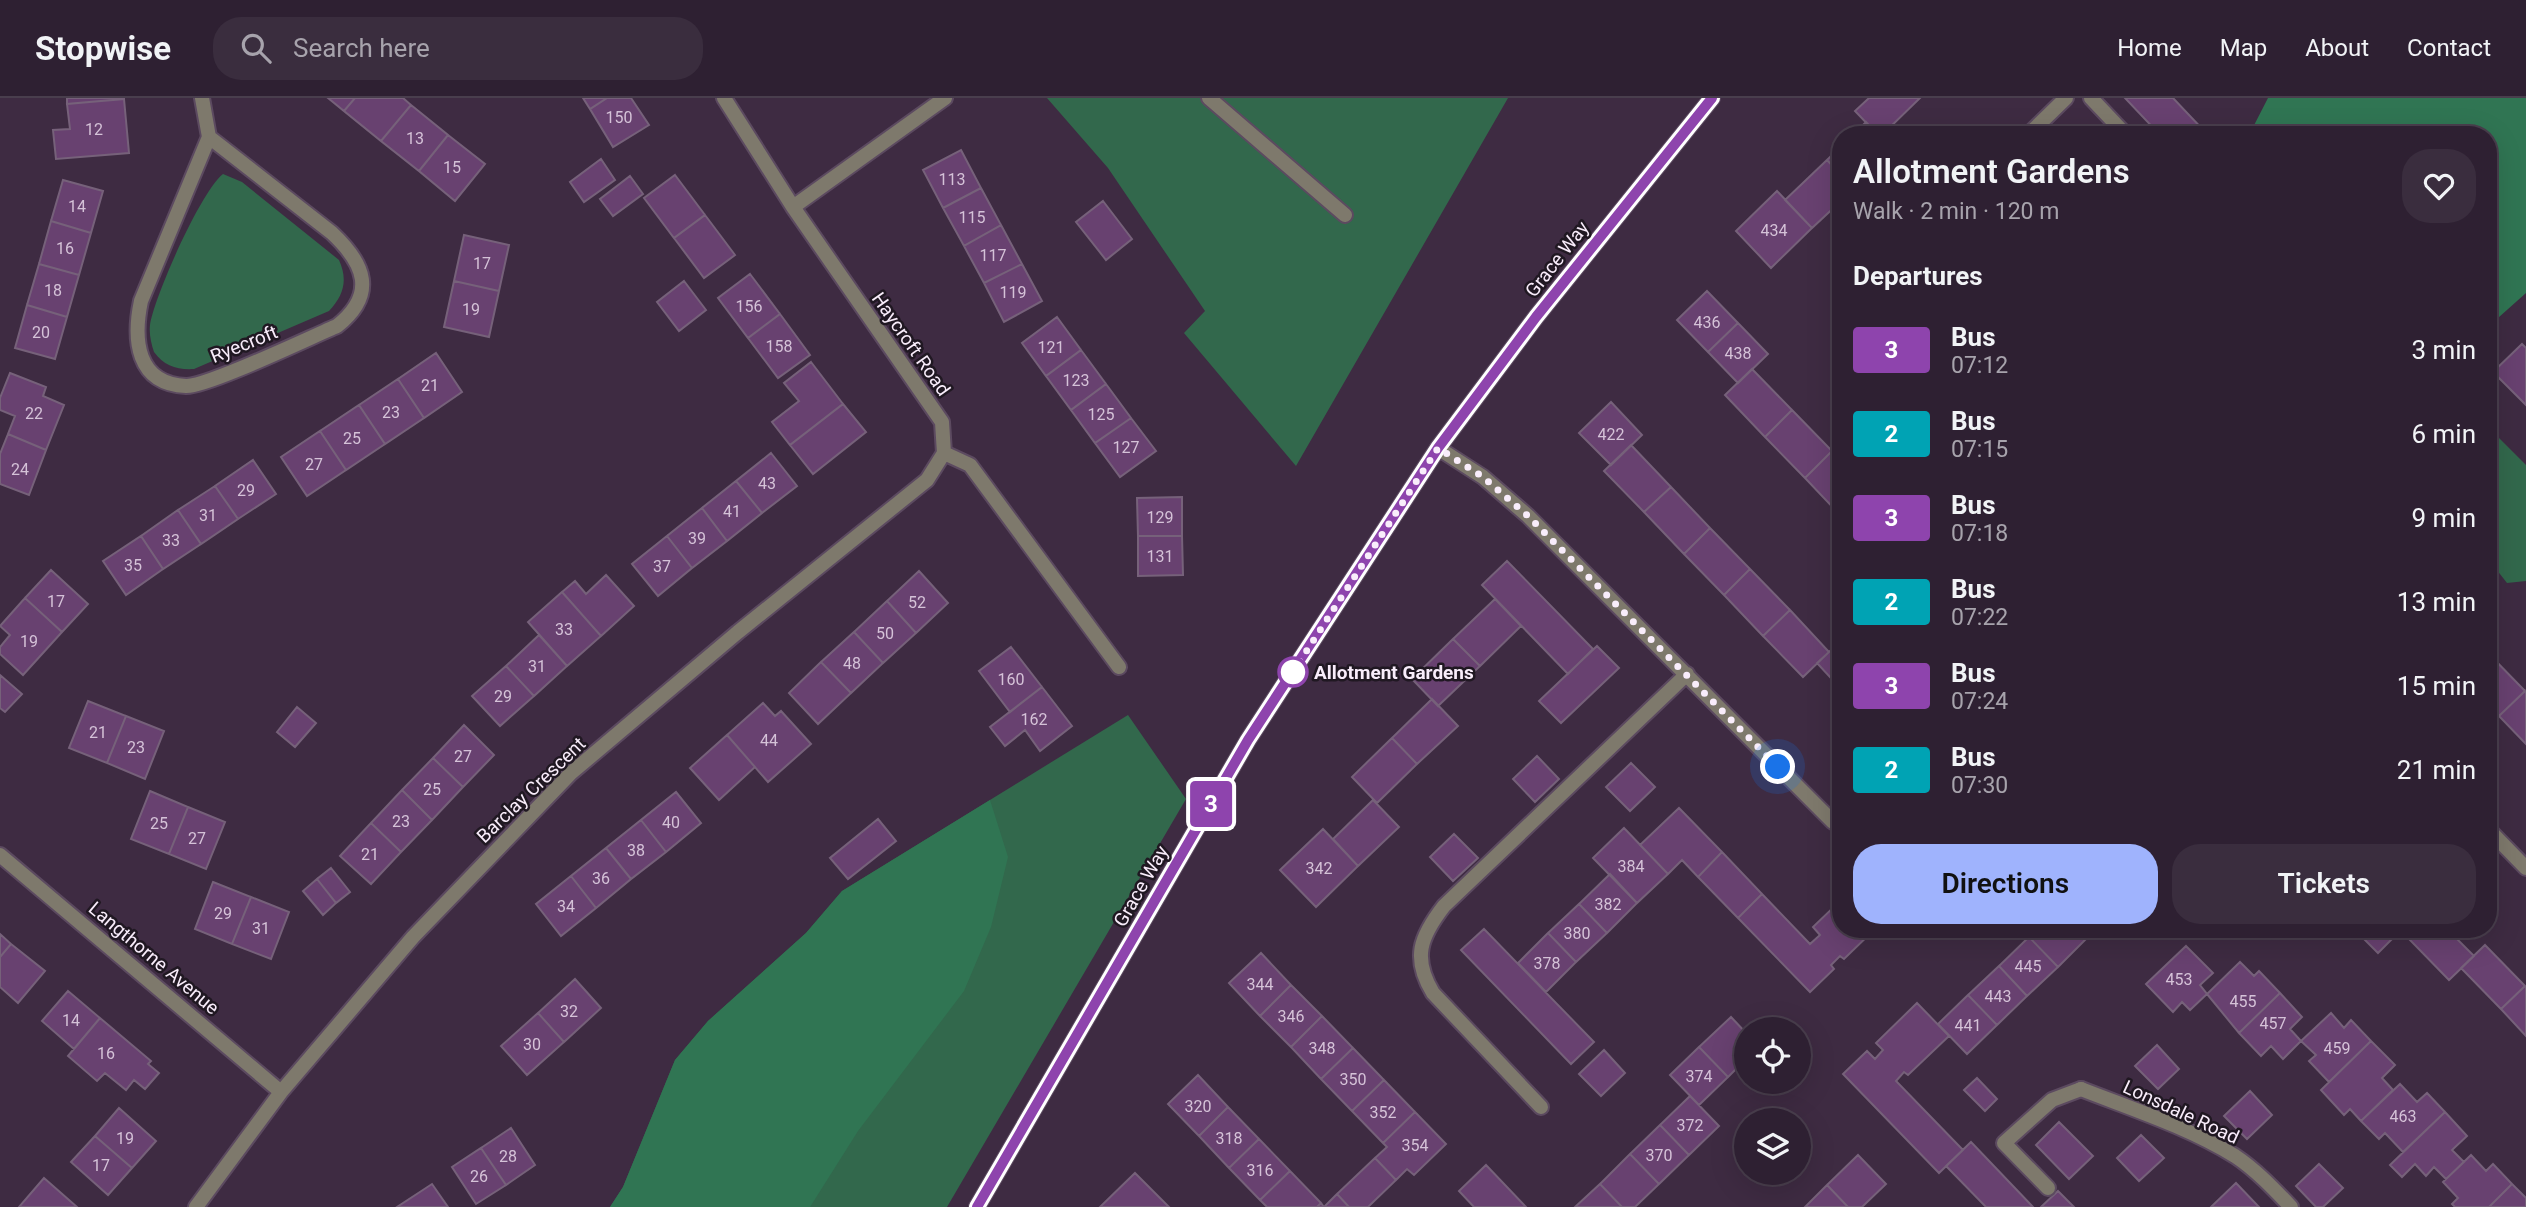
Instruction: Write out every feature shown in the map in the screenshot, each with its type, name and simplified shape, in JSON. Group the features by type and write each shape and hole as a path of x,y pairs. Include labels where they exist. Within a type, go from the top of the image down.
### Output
{"street":[{"path":"202,98 209,137"},
{"name":"Haycroft Road","path":"724,98 793,207 942,422 944,453"},
{"path":"793,207 945,98"},
{"path":"1209,98 1345,215"},
{"name":"Grace Way","path":"978,1207 1248,740 1438,448 1536,317 1712,98"},
{"path":"2037,126 2066,98"},
{"path":"2091,98 2117,126"},
{"name":"Ryecroft","path":"209,137 349,249 360,267 363,284 359,301 349,316 337,326 188,386 158,378 147,369 136,328 141,301 209,137"},
{"path":"1438,448 1483,477 1528,516 1832,821"},
{"path":"944,453 970,465 1119,667"},
{"name":"Barclay Crescent","path":"196,1207 281,1092 413,937 571,773 738,632 927,480 944,453"},
{"path":"1541,1107 1433,993 1423,975 1420,950 1424,934 1444,906 1687,674"},
{"path":"2497,838 2526,868"},
{"name":"Langthorne Avenue","path":"0,855 281,1092"},
{"name":"Lonsdale Road","path":"2048,1188 2004,1143 2052,1100 2081,1089 2145,1113 2235,1156 2264,1179 2291,1207"}],"green space":[{"path":"1047,98 1508,98 1296,466 1184,333 1205,311 1108,168"},
{"path":"2268,98 2526,98 2526,293 2497,319 2497,126 2254,126"},
{"path":"223,174 242,182 339,260 343,287 329,311 194,369 177,368 162,361 154,352 150,338 153,311 191,222"},
{"path":"2497,436 2526,465 2526,581 2507,583 2497,570"},
{"path":"1128,715 1186,799 947,1207 610,1207 623,1187 675,1060 708,1021 806,933 842,891"},
{"path":"990,800 1008,857 991,927 964,991 858,1131 810,1207 610,1207 623,1187 675,1060 708,1021 806,933 842,891"}],"building":[{"path":"67,98 124,98 124,99 67,104"},
{"path":"328,98 355,98 344,111"},
{"path":"355,98 403,98 411,105 381,141 344,111"},
{"path":"583,98 607,98 590,109"},
{"path":"607,98 631,98 649,125 613,147 590,109"},
{"path":"1869,98 1920,98 1891,126 1869,126 1855,111"},
{"path":"2125,98 2173,98 2199,126 2151,126"},
{"path":"124,99 129,153 56,159 53,130 70,129 67,104"},
{"path":"411,105 448,135 419,171 381,141"},
{"path":"448,135 485,164 455,201 419,171"},
{"path":"961,150 981,188 943,208 923,170"},
{"path":"601,159 615,180 584,202 570,182"},
{"path":"1827,160 1832,165 1832,209 1812,228 1785,200"},
{"path":"675,175 705,215 674,238 644,198"},
{"path":"630,176 643,194 613,216 600,199"},
{"path":"63,180 103,191 91,233 51,221"},
{"path":"981,188 1001,225 964,246 943,208"},
{"path":"1777,191 1812,228 1771,268 1736,231"},
{"path":"1103,201 1132,239 1106,260 1076,222"},
{"path":"705,215 735,255 704,278 674,238"},
{"path":"51,221 91,233 79,275 39,264"},
{"path":"1001,225 1022,264 984,283 964,246"},
{"path":"464,235 509,245 499,291 454,281"},
{"path":"39,264 79,275 67,317 27,305"},
{"path":"1022,264 1042,301 1004,322 984,283"},
{"path":"750,274 780,314 748,338 718,298"},
{"path":"454,281 499,291 489,337 444,327"},
{"path":"684,281 706,310 679,331 657,302"},
{"path":"1707,291 1738,323 1708,352 1677,320"},
{"path":"27,305 67,317 55,359 15,348"},
{"path":"780,314 810,355 778,378 748,338"},
{"path":"1057,317 1081,350 1046,376 1022,343"},
{"path":"1738,323 1768,354 1738,383 1708,352"},
{"path":"2522,344 2526,348 2526,405 2497,376 2497,368"},
{"path":"1081,350 1106,384 1071,410 1046,376"},
{"path":"436,353 462,392 424,418 398,379"},
{"path":"811,362 843,404 790,445 772,422 799,401 784,383"},
{"path":"1752,369 1792,410 1765,437 1725,395"},
{"path":"10,373 46,387 43,396 64,405 46,450 8,434 15,416 0,410 0,398"},
{"path":"398,379 424,418 385,444 359,405"},
{"path":"1106,384 1131,418 1095,443 1071,410"},
{"path":"1611,402 1642,435 1611,465 1579,433"},
{"path":"843,404 866,432 813,474 790,445"},
{"path":"359,405 385,444 346,470 320,431"},
{"path":"1792,410 1832,451 1805,478 1765,437"},
{"path":"1131,418 1156,451 1120,477 1095,443"},
{"path":"320,431 346,470 307,496 281,457"},
{"path":"8,434 46,450 29,495 0,484 0,454"},
{"path":"1631,445 1671,487 1644,512 1604,471"},
{"path":"1832,451 1832,506 1805,478"},
{"path":"771,453 797,486 762,513 736,481"},
{"path":"253,460 276,494 238,519 215,486"},
{"path":"736,481 762,513 727,541 702,508"},
{"path":"215,486 238,519 201,544 178,510"},
{"path":"1671,487 1710,528 1684,554 1644,512"},
{"path":"1182,497 1182,536 1138,536 1137,498"},
{"path":"702,508 727,541 692,568 667,536"},
{"path":"178,510 201,544 163,569 141,536"},
{"path":"1710,528 1750,569 1724,595 1684,554"},
{"path":"141,536 163,569 126,595 103,561"},
{"path":"667,536 692,568 658,596 632,564"},
{"path":"1138,536 1182,536 1183,575 1138,576"},
{"path":"1507,561 1593,649 1568,674 1482,585"},
{"path":"1750,569 1790,610 1763,636 1724,595"},
{"path":"51,570 88,604 62,632 25,598"},
{"path":"919,571 948,603 916,633 887,601"},
{"path":"606,575 634,606 601,636 562,592 575,581 586,594"},
{"path":"562,592 601,636 567,666 528,622"},
{"path":"25,598 62,632 23,675 0,654 0,647 10,635 0,626"},
{"path":"1495,599 1521,626 1480,666 1453,639"},
{"path":"887,601 916,633 883,663 854,632"},
{"path":"1790,610 1829,652 1803,677 1763,636"},
{"path":"854,632 883,663 851,693 821,662"},
{"path":"539,635 567,666 534,696 506,666"},
{"path":"1453,639 1480,666 1438,706 1412,679"},
{"path":"1597,646 1619,668 1561,723 1539,701"},
{"path":"1011,647 1042,687 1010,712 979,671"},
{"path":"1832,649 1832,679 1817,663"},
{"path":"821,662 851,693 818,724 789,693"},
{"path":"2497,662 2525,691 2499,716 2497,714"},
{"path":"506,666 534,696 500,726 472,696"},
{"path":"0,675 22,694 5,712 0,708"},
{"path":"1042,687 1072,726 1040,751 1025,730 1005,746 990,727"},
{"path":"2525,691 2526,693 2526,744 2499,716"},
{"path":"1432,699 1458,726 1417,764 1392,738"},
{"path":"88,701 126,716 107,763 69,748"},
{"path":"763,703 775,716 781,711 811,744 768,782 727,735"},
{"path":"297,707 316,723 295,747 277,732"},
{"path":"126,716 164,731 145,779 107,763"},
{"path":"464,725 494,755 463,787 433,758"},
{"path":"727,735 755,767 719,800 690,768"},
{"path":"1392,738 1417,764 1377,803 1352,777"},
{"path":"1537,756 1559,779 1535,802 1513,779"},
{"path":"433,758 463,787 432,820 402,790"},
{"path":"1631,763 1655,787 1630,811 1606,787"},
{"path":"402,790 432,820 401,852 371,823"},
{"path":"150,791 188,807 169,854 131,839"},
{"path":"676,792 701,823 666,852 641,820"},
{"path":"1373,800 1399,827 1358,866 1333,839"},
{"path":"188,807 225,822 206,869 169,854"},
{"path":"1679,808 1722,852 1698,877 1682,860 1668,874 1640,845"},
{"path":"878,819 896,841 848,879 830,858"},
{"path":"641,820 666,852 631,879 606,848"},
{"path":"371,823 401,852 371,884 340,856"},
{"path":"1624,828 1668,874 1637,903 1593,858"},
{"path":"1323,829 1358,866 1316,907 1280,870"},
{"path":"1454,834 1478,858 1453,881 1430,857"},
{"path":"606,848 631,879 596,908 571,876"},
{"path":"1722,852 1762,894 1738,918 1698,877"},
{"path":"331,868 350,892 336,903 317,879"},
{"path":"1610,874 1637,903 1607,933 1579,904"},
{"path":"571,876 596,908 561,936 536,904"},
{"path":"317,879 336,903 323,915 303,891"},
{"path":"213,882 251,897 232,944 195,929"},
{"path":"1762,894 1810,944 1820,935 1813,927 1832,909 1832,938 1866,938 1844,959 1840,956 1831,965 1834,969 1810,992 1738,918"},
{"path":"251,897 289,912 271,959 232,944"},
{"path":"1579,904 1607,933 1576,962 1548,933"},
{"path":"1484,929 1594,1042 1571,1064 1461,950"},
{"path":"1548,933 1576,962 1546,992 1518,963"},
{"path":"0,934 11,944 0,957"},
{"path":"2030,938 2087,938 2058,967"},
{"path":"2030,938 2058,967 2027,996 1999,966"},
{"path":"2363,938 2393,938 2378,953"},
{"path":"2456,938 2474,956 2449,980 2409,939"},
{"path":"11,944 45,971 18,1003 0,987 0,957"},
{"path":"2485,945 2525,986 2501,1009 2461,968"},
{"path":"2186,946 2213,973 2200,985 2207,994 2190,1010 2182,1002 2173,1012 2146,984"},
{"path":"1261,953 1291,985 1260,1016 1229,983"},
{"path":"2240,962 2254,976 2259,971 2280,993 2239,1033 2207,994"},
{"path":"1999,966 2027,996 1997,1025 1968,995"},
{"path":"575,979 601,1008 564,1042 538,1013"},
{"path":"1291,985 1322,1016 1291,1047 1260,1016"},
{"path":"2526,987 2526,1036 2501,1009"},
{"path":"68,991 100,1018 74,1049 42,1021"},
{"path":"2280,993 2302,1017 2290,1029 2301,1041 2283,1059 2271,1046 2261,1056 2239,1033"},
{"path":"1968,995 1997,1025 1967,1054 1938,1024"},
{"path":"1917,1003 1949,1036 1908,1075 1904,1072 1896,1081 1963,1150 1939,1173 1843,1074 1867,1051 1875,1059 1883,1050 1876,1043"},
{"path":"538,1013 564,1042 527,1075 501,1046"},
{"path":"2331,1013 2344,1028 2351,1020 2371,1041 2329,1082 2309,1061 2316,1055 2301,1041"},
{"path":"1322,1016 1353,1048 1321,1079 1291,1047"},
{"path":"1731,1017 1734,1020 1734,1071 1728,1077 1699,1047"},
{"path":"100,1018 151,1061 148,1064 159,1073 145,1089 134,1080 126,1090 105,1073 97,1081 68,1056"},
{"path":"2371,1041 2395,1065 2382,1078 2393,1090 2361,1121 2350,1109 2344,1115 2321,1090"},
{"path":"2157,1045 2179,1069 2158,1089 2135,1066"},
{"path":"1699,1047 1728,1077 1699,1105 1670,1075"},
{"path":"1353,1048 1384,1080 1352,1111 1321,1079"},
{"path":"1604,1050 1625,1073 1601,1096 1579,1074"},
{"path":"1198,1075 1228,1107 1199,1136 1168,1104"},
{"path":"1977,1078 1997,1099 1985,1111 1964,1090"},
{"path":"1384,1080 1415,1112 1383,1143 1352,1111"},
{"path":"2400,1084 2417,1102 2427,1093 2445,1112 2403,1152 2385,1133 2379,1139 2361,1121"},
{"path":"2250,1091 2272,1115 2247,1139 2224,1116"},
{"path":"1690,1096 1719,1126 1689,1155 1660,1125"},
{"path":"1228,1107 1259,1139 1229,1168 1199,1136"},
{"path":"119,1108 156,1141 132,1168 95,1136"},
{"path":"1415,1112 1446,1144 1414,1175 1407,1169 1396,1180 1375,1158 1387,1147 1383,1143"},
{"path":"2445,1112 2467,1136 2452,1150 2464,1162 2446,1179 2434,1167 2426,1176 2415,1164 2402,1177 2390,1165"},
{"path":"2059,1122 2093,1156 2069,1179 2036,1145"},
{"path":"1660,1125 1689,1155 1659,1184 1630,1154"},
{"path":"511,1128 535,1165 506,1185 481,1148"},
{"path":"2141,1135 2164,1158 2139,1181 2117,1158"},
{"path":"95,1136 132,1168 108,1195 71,1162"},
{"path":"1259,1139 1290,1171 1260,1200 1229,1168"},
{"path":"1971,1142 2033,1207 1986,1207 1946,1166"},
{"path":"481,1148 506,1185 476,1204 452,1167"},
{"path":"1630,1154 1659,1184 1635,1207 1622,1207 1600,1184"},
{"path":"1858,1155 1886,1184 1862,1207 1848,1207 1827,1185"},
{"path":"2471,1155 2486,1171 2493,1164 2512,1184 2489,1207 2455,1207 2452,1204 2458,1198 2443,1182"},
{"path":"1375,1158 1396,1180 1368,1207 1349,1207 1337,1194"},
{"path":"2319,1164 2343,1188 2323,1207 2316,1207 2296,1186"},
{"path":"1486,1165 1526,1207 1474,1207 1459,1191"},
{"path":"1290,1171 1321,1203 1317,1207 1267,1207 1260,1200"},
{"path":"1135,1173 1169,1207 1100,1207"},
{"path":"44,1178 77,1207 19,1207"},
{"path":"2236,1183 2259,1207 2211,1207"},
{"path":"432,1184 448,1207 397,1207"},
{"path":"1600,1184 1622,1207 1575,1207"},
{"path":"2512,1184 2526,1198 2526,1207 2489,1207"},
{"path":"1827,1185 1848,1207 1805,1207"},
{"path":"2058,1191 2074,1207 2041,1207"},
{"path":"1337,1194 1349,1207 1324,1207"}],"bus line":[{"name":"3","path":"977,1207 1248,740 1438,448 1536,317 1712,98"}],"place":[{"name":"Allotment Gardens","path":"1293,672"}],"route":[{"path":"1293,672 1438,448 1483,477 1528,516 1778,767"}]}
